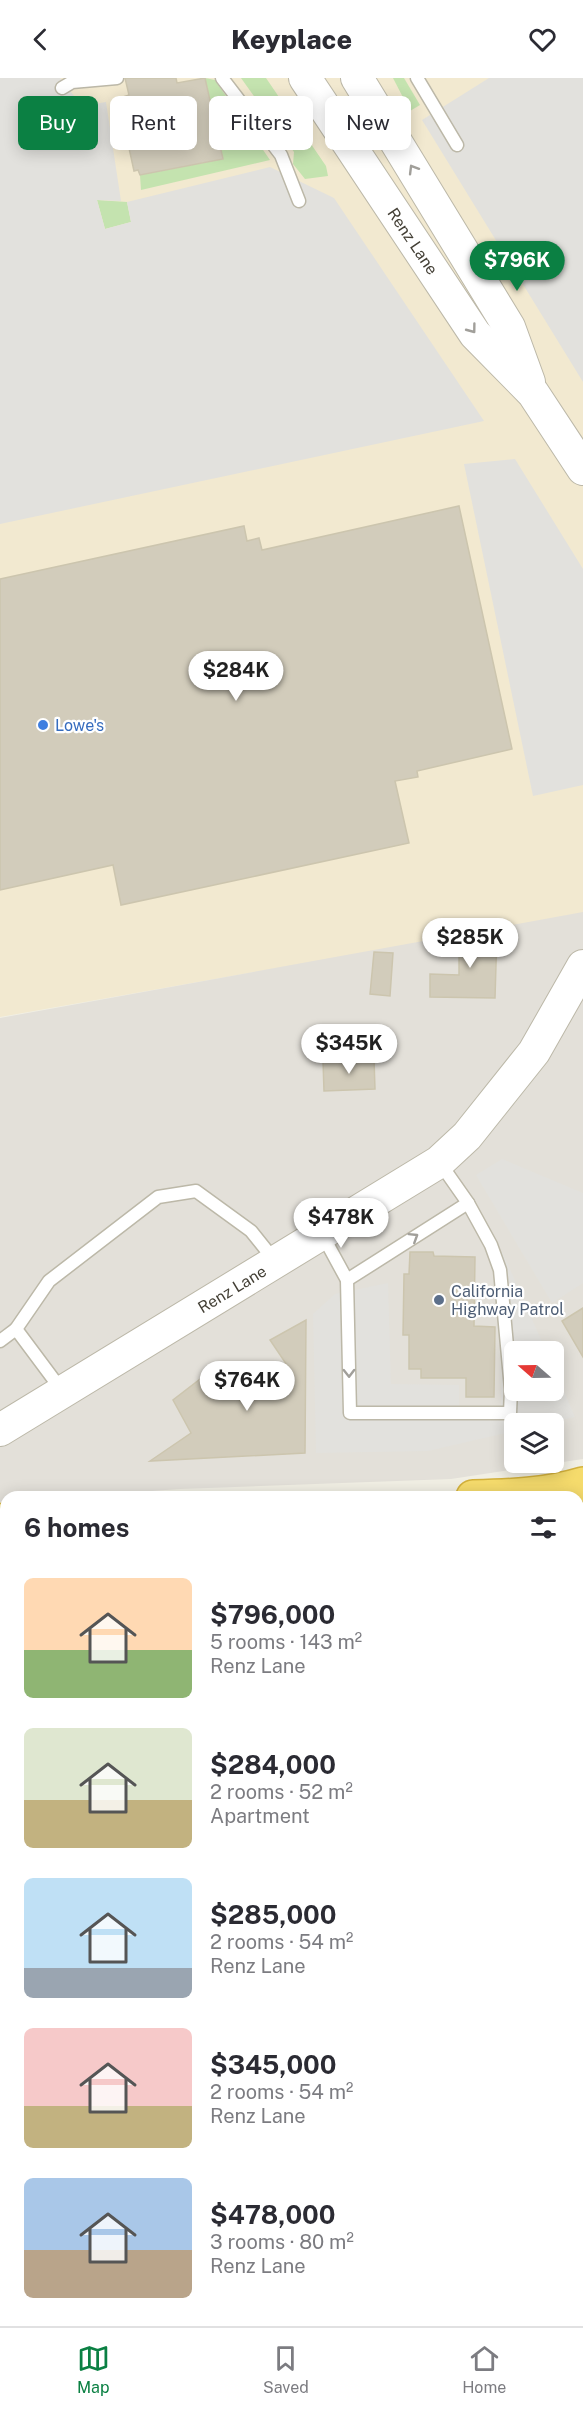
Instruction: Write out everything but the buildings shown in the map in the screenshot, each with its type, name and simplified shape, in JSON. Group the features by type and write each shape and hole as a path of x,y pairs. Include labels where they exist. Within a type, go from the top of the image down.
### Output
{"highway":[{"path":"558,1491 583,1484"}],"street":[{"name":"Renz Lane","path":"305,78 325,108"},
{"name":"Renz Lane","path":"357,78 509,327 533,393"},
{"name":"Renz Lane","path":"353,150 475,334 533,393 583,469"},
{"path":"368,150 405,202 419,215 429,219 443,219"},
{"name":"Renz Lane","path":"0,1430 440,1162 466,1136 534,1052 583,966"}],"lane":[{"path":"71,83 117,78"},
{"path":"222,78 280,155 299,201"},
{"path":"417,78 457,146"},
{"path":"322,1232 347,1280 350,1413 510,1413 511,1389 500,1269 491,1245 468,1203 440,1162"},
{"path":"0,1341 16,1329 49,1281 158,1197 196,1191 251,1231 276,1262"},
{"path":"347,1280 468,1203"},
{"path":"16,1329 63,1392"}],"shaded area":[{"path":"0,78 583,78 583,914 0,1017"},
{"path":"0,78 60,78 74,96 18,96 18,150 98,150 98,103 106,102 110,150 113,150 121,201 97,200 105,229 131,222 127,202 270,167 334,198 484,421 0,524"},
{"path":"489,78 583,78 583,382 422,120"},
{"path":"515,459 583,569 583,785 533,796 464,464"},
{"path":"583,912 583,1459 564,1462 564,1413 504,1413 504,1471 451,1479 152,1491 0,1491 0,1018"},
{"path":"502,1159 583,1193 583,1283 552,1303 476,1175"},
{"path":"502,1251 542,1341 504,1341 504,1401 564,1401 564,1391 575,1417 564,1419 564,1413 504,1413 504,1433 428,1451 316,1453 313,1314 335,1294 388,1283 391,1384 459,1385 459,1414 501,1410"}],"green space":[{"path":"205,78 215,80 226,96 209,96"},
{"path":"241,78 266,78 278,96 254,96"},
{"path":"393,78 404,78 420,105 411,110 411,96 402,96"},
{"path":"313,147 326,166 328,176 305,179 293,164 293,150 313,150"},
{"path":"221,150 263,150 270,160 141,190 140,175 223,159"},
{"path":"97,200 127,202 131,222 105,229"}],"place":[{"name":"Lowe's","path":"43,725"},
{"name":"California Highway Patrol","path":"439,1300"}]}
